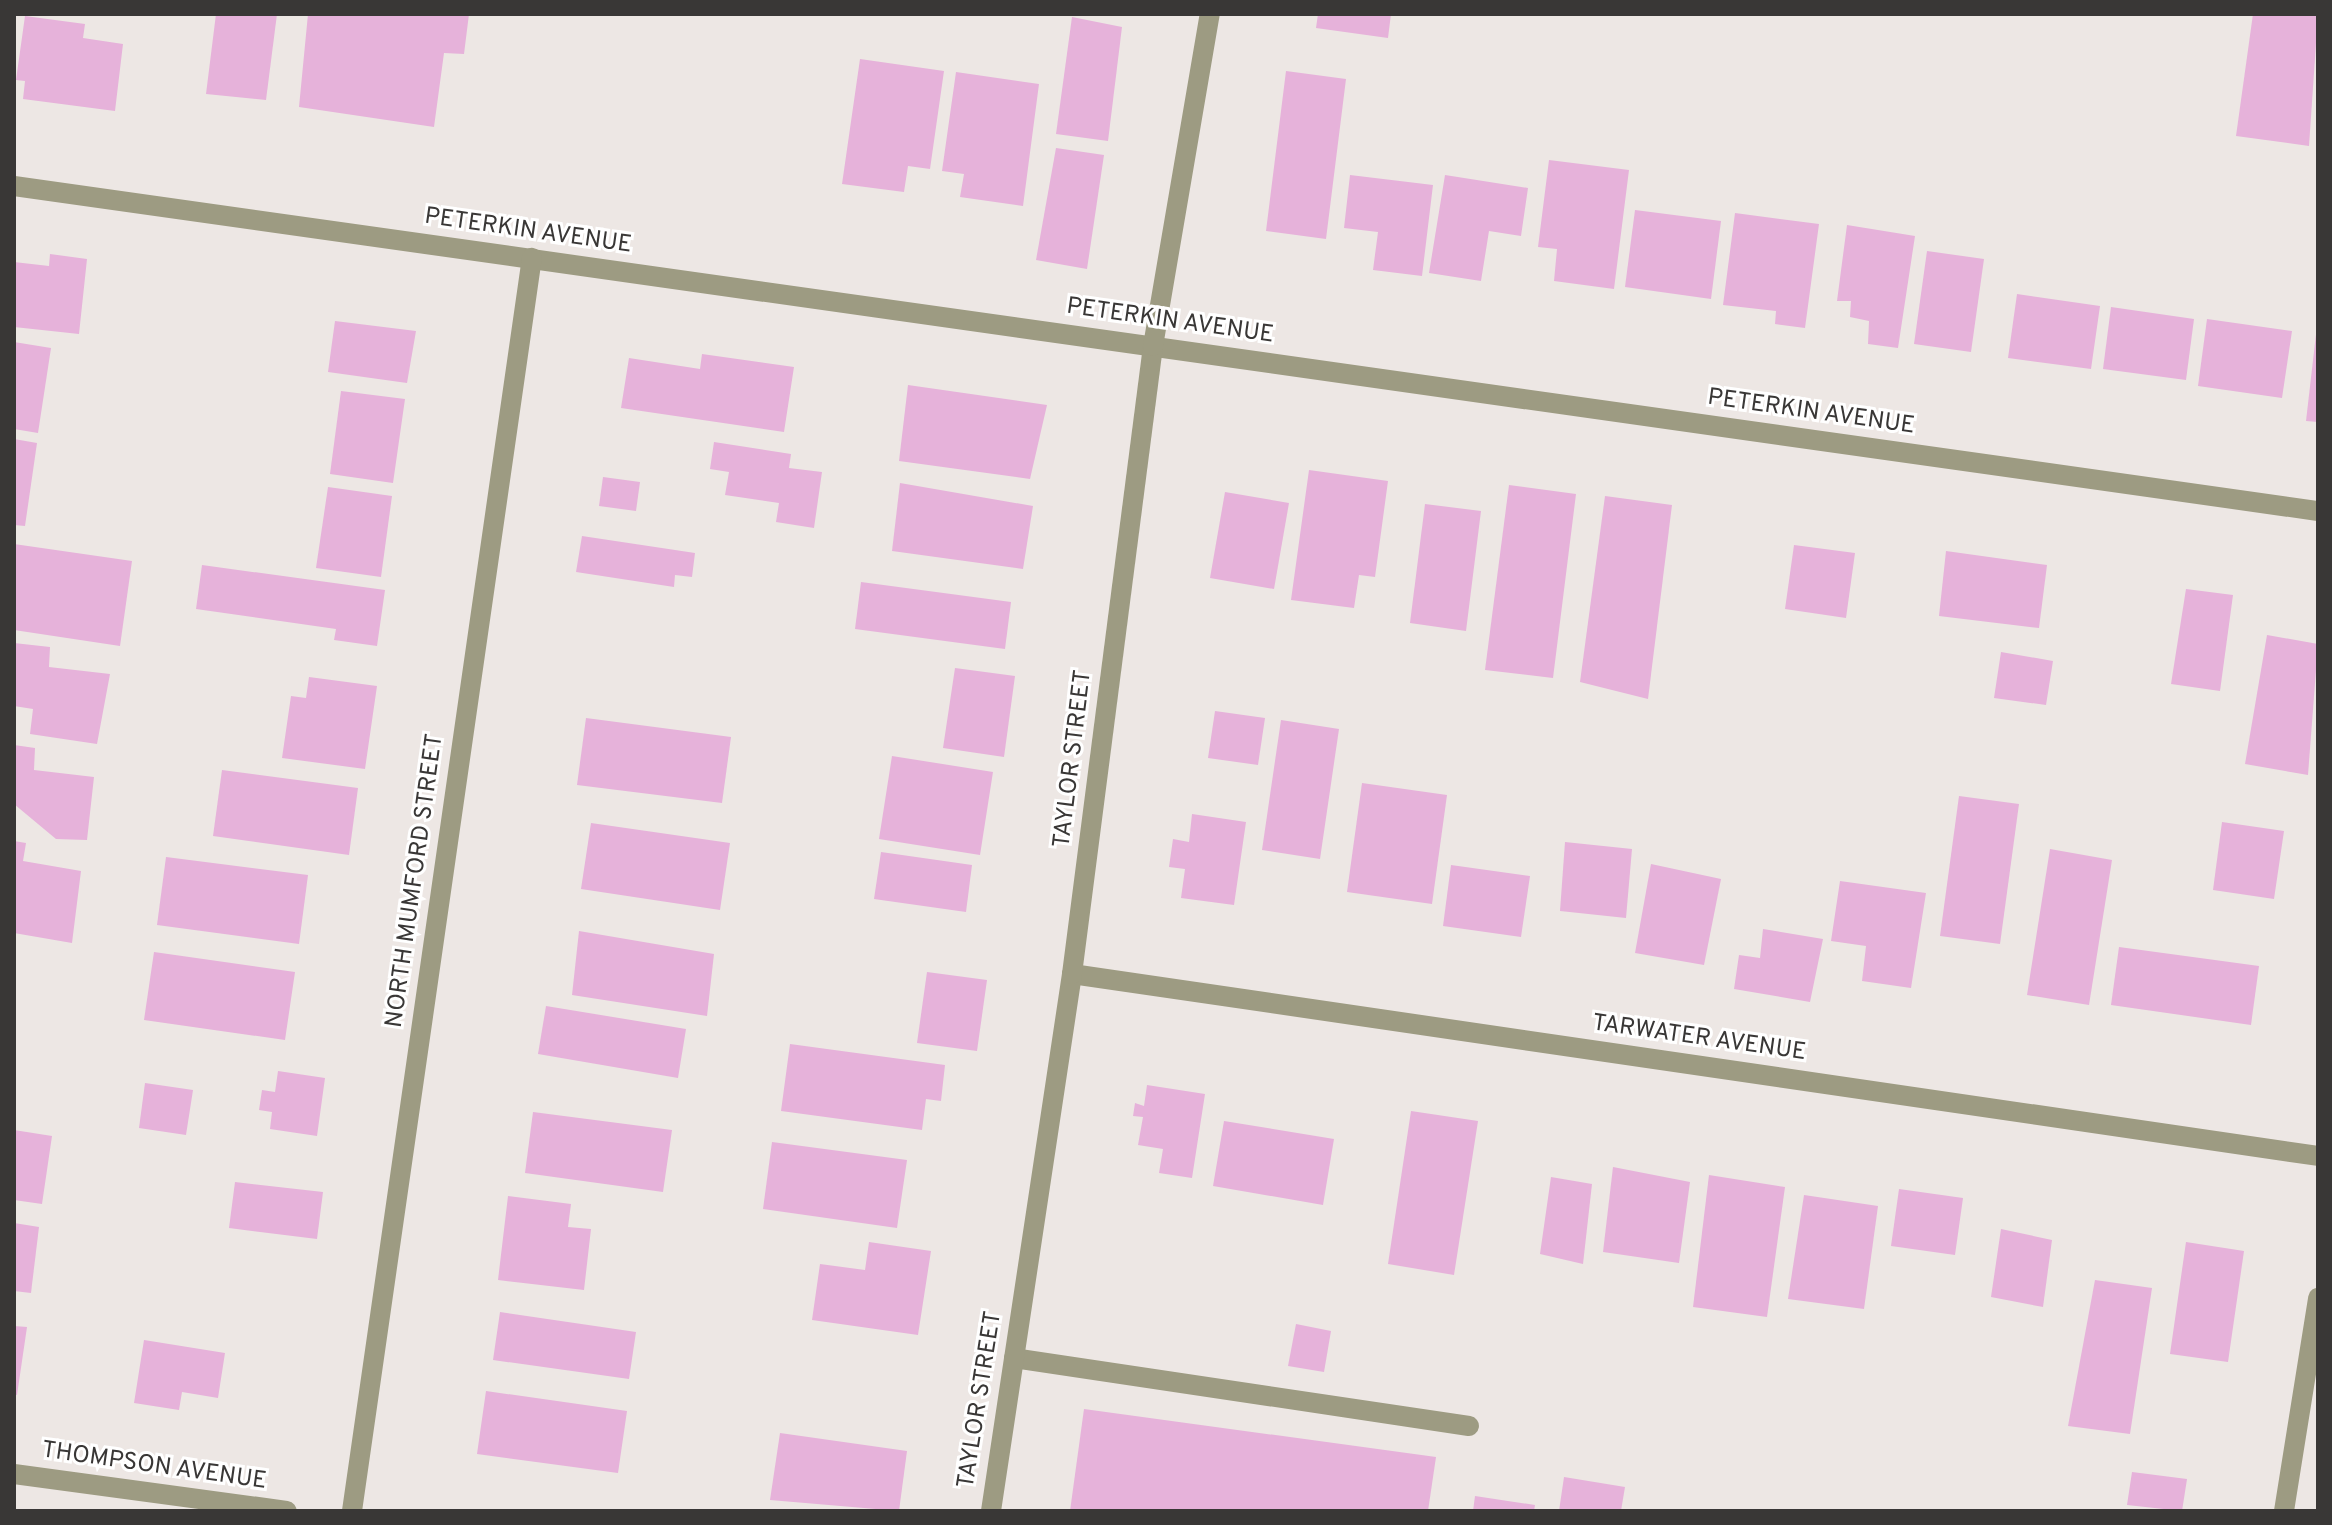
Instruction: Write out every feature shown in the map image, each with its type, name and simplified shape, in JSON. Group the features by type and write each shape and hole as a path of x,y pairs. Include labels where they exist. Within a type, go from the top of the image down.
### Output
{"street":[{"name":"TAYLOR STREET","path":"991,1511 1072,974 1153,346 1210,14"},
{"name":"PETERKIN AVENUE","path":"14,186 2318,511"},
{"name":"NORTH MUMFORD STREET","path":"352,1511 532,258"},
{"name":"TARWATER AVENUE","path":"1072,974 2318,1156"},
{"path":"2284,1511 2318,1298"},
{"path":"1014,1358 1469,1426"},
{"name":"THOMPSON AVENUE","path":"14,1474 287,1511"}],"building":[{"path":"216,14 277,14 266,100 206,94"},
{"path":"308,14 469,14 464,54 444,53 434,127 299,107"},
{"path":"1318,14 1391,14 1388,38 1316,28"},
{"path":"2253,14 2318,14 2309,146 2236,136"},
{"path":"25,16 85,24 83,38 123,44 115,111 23,99 25,81 16,80"},
{"path":"1072,17 1122,27 1108,141 1056,134"},
{"path":"860,59 944,71 930,169 908,166 904,192 842,184"},
{"path":"1286,71 1346,79 1326,239 1266,231"},
{"path":"956,72 1039,84 1023,206 960,197 964,174 942,171"},
{"path":"1056,148 1104,155 1087,269 1036,260"},
{"path":"1549,160 1629,170 1614,289 1554,281 1557,249 1538,247"},
{"path":"1350,175 1433,185 1422,276 1373,270 1378,232 1344,228"},
{"path":"1445,175 1528,188 1521,236 1489,231 1481,281 1429,273"},
{"path":"1635,210 1721,221 1711,299 1625,287"},
{"path":"1735,213 1819,224 1805,328 1775,324 1776,311 1723,305"},
{"path":"1847,225 1915,236 1898,348 1868,344 1869,321 1850,317 1851,301 1837,301"},
{"path":"1927,251 1984,259 1971,352 1914,344"},
{"path":"50,254 87,259 79,334 14,327 14,262 49,266"},
{"path":"2017,294 2100,306 2091,369 2008,358"},
{"path":"2111,307 2194,319 2186,380 2103,369"},
{"path":"2318,317 2318,422 2306,421"},
{"path":"2207,319 2292,331 2282,398 2198,386"},
{"path":"335,321 416,331 407,383 328,372"},
{"path":"14,342 51,348 38,433 14,429"},
{"path":"702,354 794,367 784,432 621,408 629,358 700,369"},
{"path":"908,385 1047,405 1030,479 899,461"},
{"path":"341,391 405,399 393,483 330,474"},
{"path":"14,439 37,443 25,526 14,525"},
{"path":"714,442 791,454 789,468 822,472 814,528 776,522 779,503 725,495 729,472 710,469"},
{"path":"1309,470 1388,481 1375,577 1359,575 1354,608 1291,600"},
{"path":"603,477 640,482 636,511 599,506"},
{"path":"900,483 1033,506 1023,569 892,551"},
{"path":"1509,485 1576,494 1553,678 1485,670"},
{"path":"328,487 392,496 381,577 316,568"},
{"path":"1225,492 1289,503 1274,589 1210,578"},
{"path":"1605,496 1672,505 1648,699 1580,682"},
{"path":"1425,504 1481,511 1466,631 1410,623"},
{"path":"582,536 695,553 692,577 675,575 674,587 576,572"},
{"path":"14,544 132,561 120,646 14,630"},
{"path":"1794,545 1855,553 1846,618 1785,609"},
{"path":"1946,551 2047,565 2039,628 1939,616"},
{"path":"202,565 385,590 377,646 334,640 336,629 196,609"},
{"path":"861,582 1011,602 1005,649 855,629"},
{"path":"2186,589 2233,595 2220,691 2171,684"},
{"path":"2267,635 2318,644 2308,775 2245,764"},
{"path":"14,643 50,647 49,667 110,674 97,744 30,734 33,709 14,706"},
{"path":"2001,652 2053,661 2046,705 1994,698"},
{"path":"955,668 1015,676 1004,757 943,748"},
{"path":"309,677 377,686 365,769 282,758 291,696 306,698"},
{"path":"1215,711 1265,718 1258,765 1208,758"},
{"path":"586,718 731,737 722,803 577,785"},
{"path":"1281,720 1339,729 1320,859 1262,850"},
{"path":"14,745 35,748 34,770 94,777 87,840 56,839 14,804"},
{"path":"892,756 993,772 980,855 879,839"},
{"path":"222,770 358,788 349,855 213,836"},
{"path":"1362,783 1447,795 1432,904 1347,892"},
{"path":"1959,796 2019,804 2000,944 1940,936"},
{"path":"1192,814 1246,822 1234,905 1181,898 1185,869 1169,867 1173,839 1189,842"},
{"path":"2222,822 2284,831 2274,899 2213,890"},
{"path":"591,823 730,843 720,910 581,889"},
{"path":"14,841 26,843 23,861 81,871 72,943 14,933"},
{"path":"1565,842 1632,849 1626,918 1560,911"},
{"path":"2050,849 2112,860 2089,1005 2027,995"},
{"path":"881,852 972,865 966,912 874,899"},
{"path":"166,857 308,875 299,944 157,925"},
{"path":"1651,864 1721,879 1704,965 1635,953"},
{"path":"1451,865 1530,876 1521,937 1443,926"},
{"path":"1840,881 1926,893 1911,988 1862,981 1866,946 1831,941"},
{"path":"1763,929 1823,939 1810,1002 1734,989 1739,955 1760,958"},
{"path":"579,931 714,954 707,1016 572,995"},
{"path":"2119,947 2259,966 2251,1025 2111,1005"},
{"path":"154,952 295,972 285,1040 144,1020"},
{"path":"927,972 987,980 977,1051 917,1043"},
{"path":"546,1006 686,1029 678,1078 538,1054"},
{"path":"790,1044 945,1065 941,1101 926,1099 922,1130 781,1111"},
{"path":"278,1071 325,1078 317,1136 270,1129 272,1112 259,1110 262,1090 275,1092"},
{"path":"145,1083 193,1090 186,1135 139,1128"},
{"path":"1147,1085 1205,1094 1192,1178 1159,1173 1163,1149 1138,1145 1143,1117 1133,1116 1135,1103 1144,1106"},
{"path":"1411,1111 1478,1121 1454,1275 1388,1264"},
{"path":"533,1112 672,1130 663,1192 525,1173"},
{"path":"1224,1121 1334,1139 1323,1205 1213,1186"},
{"path":"14,1130 52,1136 42,1204 14,1200"},
{"path":"772,1142 907,1160 897,1228 763,1209"},
{"path":"1613,1167 1690,1182 1679,1263 1603,1252"},
{"path":"1709,1175 1785,1187 1767,1317 1693,1307"},
{"path":"1551,1177 1592,1184 1583,1264 1540,1254"},
{"path":"235,1182 323,1192 317,1239 229,1228"},
{"path":"1899,1189 1963,1198 1955,1255 1891,1246"},
{"path":"1804,1195 1878,1206 1864,1309 1788,1299"},
{"path":"508,1196 571,1204 568,1227 591,1229 584,1290 498,1280"},
{"path":"14,1223 39,1227 31,1293 14,1291"},
{"path":"2001,1229 2052,1240 2043,1307 1991,1297"},
{"path":"869,1242 931,1251 918,1335 812,1320 820,1264 865,1270"},
{"path":"2186,1242 2244,1251 2228,1362 2170,1354"},
{"path":"2095,1280 2152,1288 2130,1434 2068,1426"},
{"path":"500,1312 636,1332 629,1379 493,1360"},
{"path":"1296,1324 1331,1331 1324,1372 1288,1366"},
{"path":"14,1326 27,1327 17,1395 14,1394"},
{"path":"144,1340 225,1353 218,1398 182,1392 179,1410 134,1403"},
{"path":"486,1391 627,1411 618,1473 477,1454"},
{"path":"1084,1409 1436,1457 1428,1511 1070,1511"},
{"path":"780,1433 907,1451 899,1511 770,1500"},
{"path":"2132,1472 2187,1479 2182,1511 2127,1505"},
{"path":"1564,1477 1625,1487 1621,1511 1559,1511"},
{"path":"1475,1496 1535,1505 1534,1511 1473,1511"}]}
